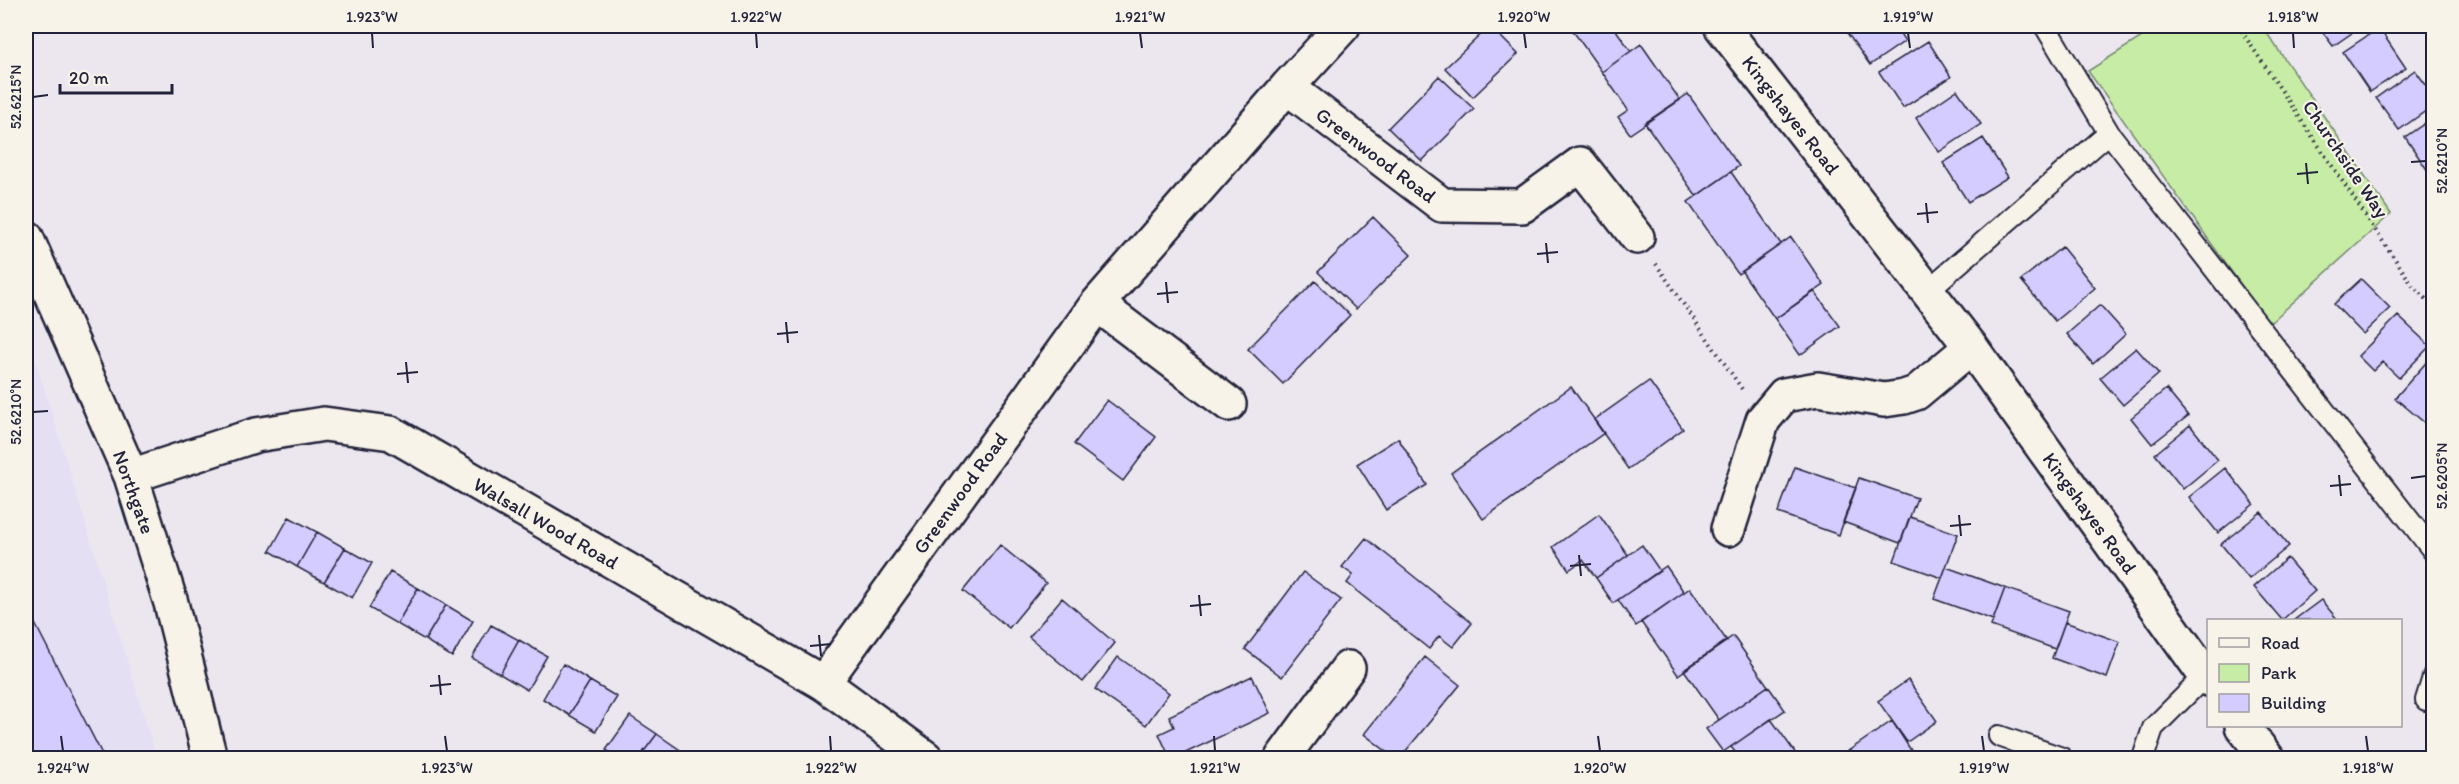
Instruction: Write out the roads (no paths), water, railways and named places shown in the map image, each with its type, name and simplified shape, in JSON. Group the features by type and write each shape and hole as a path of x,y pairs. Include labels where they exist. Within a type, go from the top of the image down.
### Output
{"street":[{"name":"Greenwood Road","path":"823,683 1097,304 1343,26"},
{"name":"Kingshayes Road","path":"1721,26 1971,347 2207,677"},
{"name":"Greenwood Road","path":"1287,87 1442,205 1522,206 1580,164 1637,237"},
{"name":"Northgate","path":"30,257 131,476 171,603 210,759"},
{"path":"1097,304 1229,404"},
{"path":"1728,529 1763,420 1784,395 1818,389 1884,400 1916,393 1971,347"},
{"name":"Walsall Wood Road","path":"131,476 256,435 324,424 391,433 823,683 926,759"},
{"path":"1282,759 1348,668"},
{"path":"2243,727 2267,759"}],"lane":[{"path":"2045,26 2109,133 2433,552"},
{"path":"1927,291 2109,133"},
{"path":"2426,700 2433,674"},
{"path":"2143,759 2153,728 2207,677"},
{"path":"1999,736 2062,759"}]}
